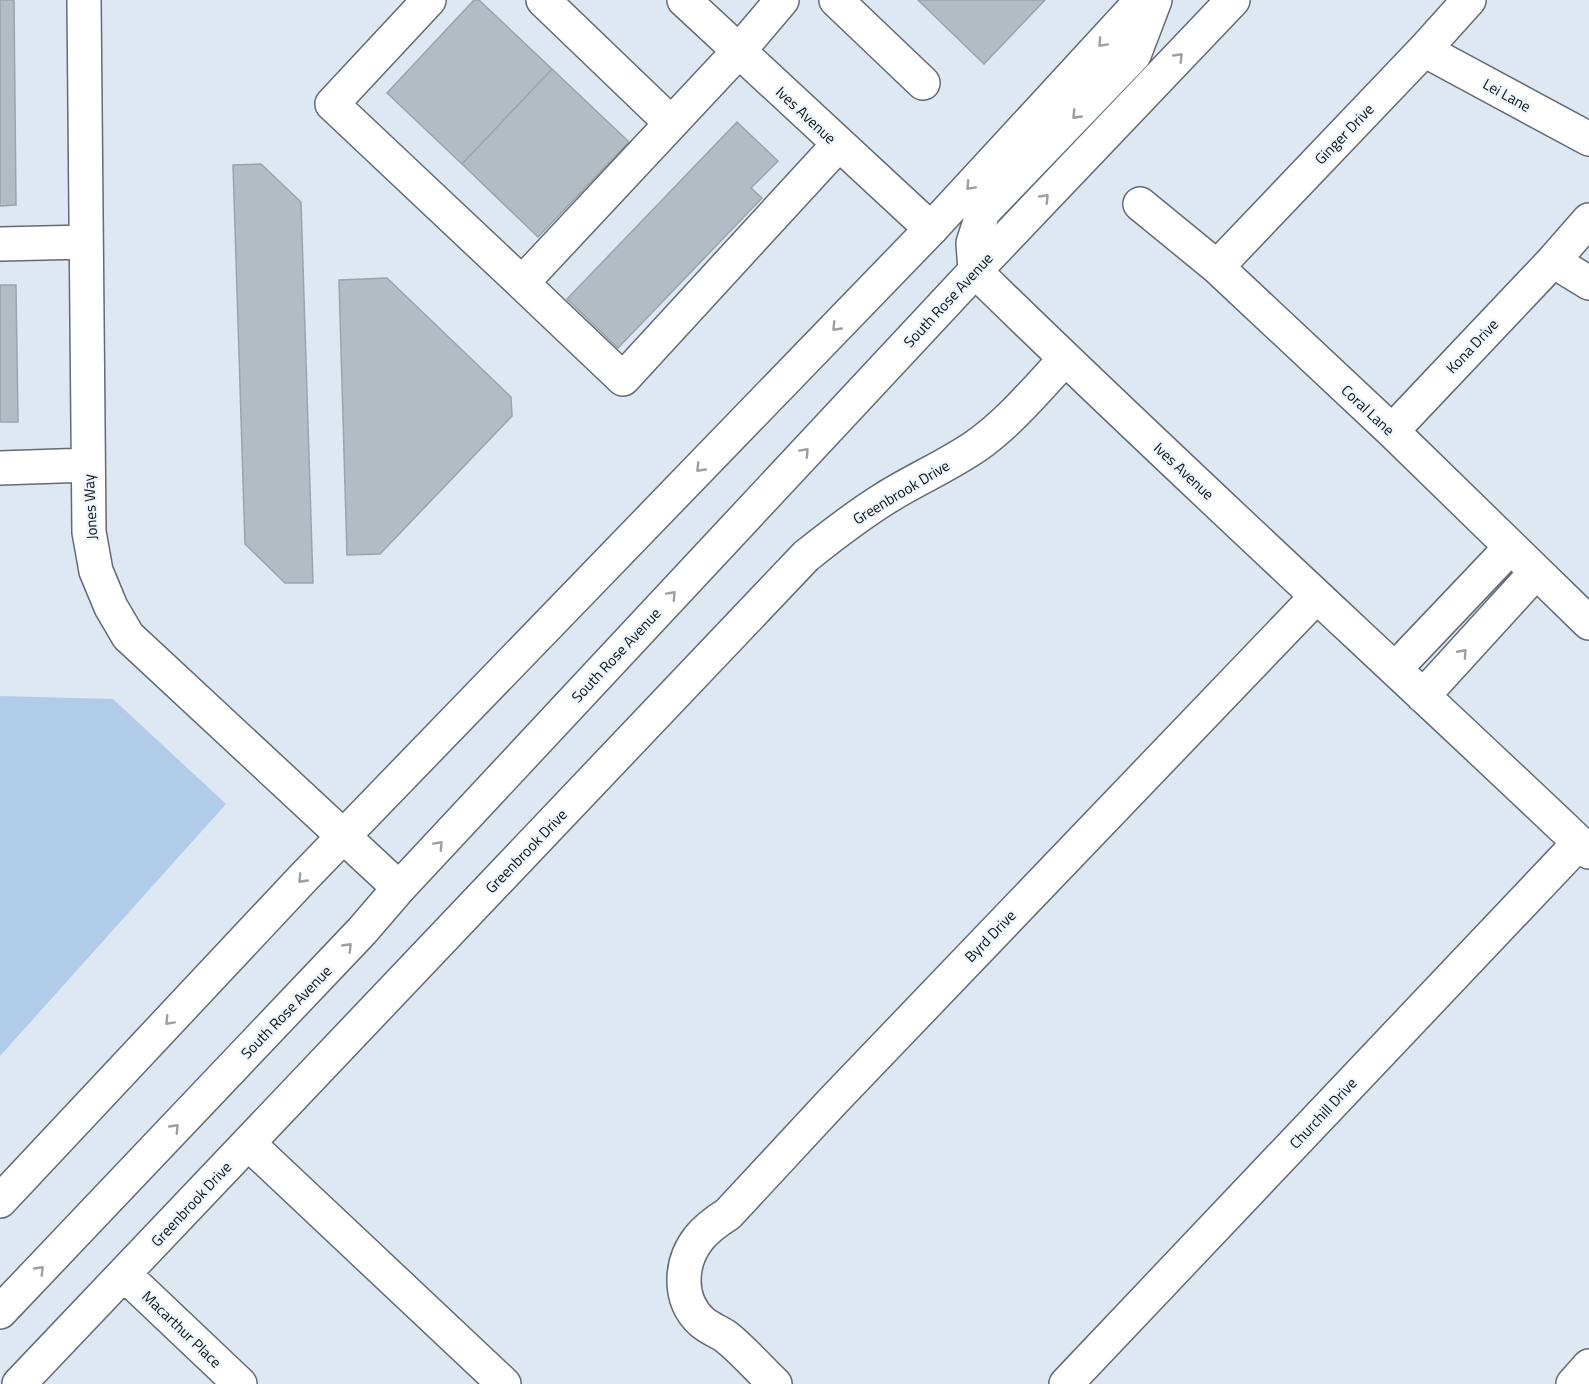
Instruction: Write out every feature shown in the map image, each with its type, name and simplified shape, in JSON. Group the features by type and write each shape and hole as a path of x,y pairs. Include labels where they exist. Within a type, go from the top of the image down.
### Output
{"street":[{"name":"Jones Way","path":"84,0 89,532 96,571 111,607 128,636 399,888"},
{"path":"429,0 332,104 623,379 838,145"},
{"path":"543,0 671,123"},
{"name":"Ives Avenue","path":"684,0 931,229"},
{"path":"522,283 738,52 782,0"},
{"path":"836,0 923,83"},
{"path":"0,1202 296,885 931,229 1142,0"},
{"path":"975,271 973,243 983,212 1134,56 1155,0"},
{"name":"South Rose Avenue","path":"0,1312 363,931 399,888 975,271 1233,0"},
{"name":"Ginger Drive","path":"1217,267 1469,0"},
{"name":"Lei Lane","path":"1424,50 1589,140"},
{"name":"Coral Lane","path":"1140,204 1217,267 1392,431 1509,548 1589,623"},
{"name":"Kona Drive","path":"1392,431 1589,220"},
{"path":"0,244 86,242"},
{"path":"1553,261 1589,283"},
{"name":"Ives Avenue","path":"975,271 1316,597 1584,847"},
{"name":"Greenbrook Drive","path":"19,1384 806,556 842,527 886,498 939,470 978,445 1013,415 1065,359"},
{"path":"0,468 88,465"},
{"path":"1395,669 1509,548"},
{"path":"1424,696 1536,573"},
{"name":"Byrd Drive","path":"775,1384 725,1336 700,1321 689,1305 683,1286 686,1263 698,1239 728,1214 912,1017 1316,597"},
{"name":"Churchill Drive","path":"1076,1381 1584,847"},
{"path":"248,1143 504,1384"},
{"name":"Macarthur Place","path":"124,1274 240,1384"},
{"path":"1573,1384 1589,1366"}],"shaded area":[{"path":"0,696 113,699 226,804 0,1056"}],"building":[{"path":"0,0 14,0 16,205 0,206"},
{"path":"474,0 479,0 552,69 462,164 387,93"},
{"path":"918,0 1045,0 984,64"},
{"path":"552,69 629,142 538,237 462,164"},
{"path":"737,122 778,161 751,188 762,198 618,348 567,299"},
{"path":"261,164 301,202 313,583 285,583 245,544 233,165"},
{"path":"387,278 511,397 512,416 380,554 347,555 339,280"},
{"path":"0,285 16,285 18,422 0,422"}]}
